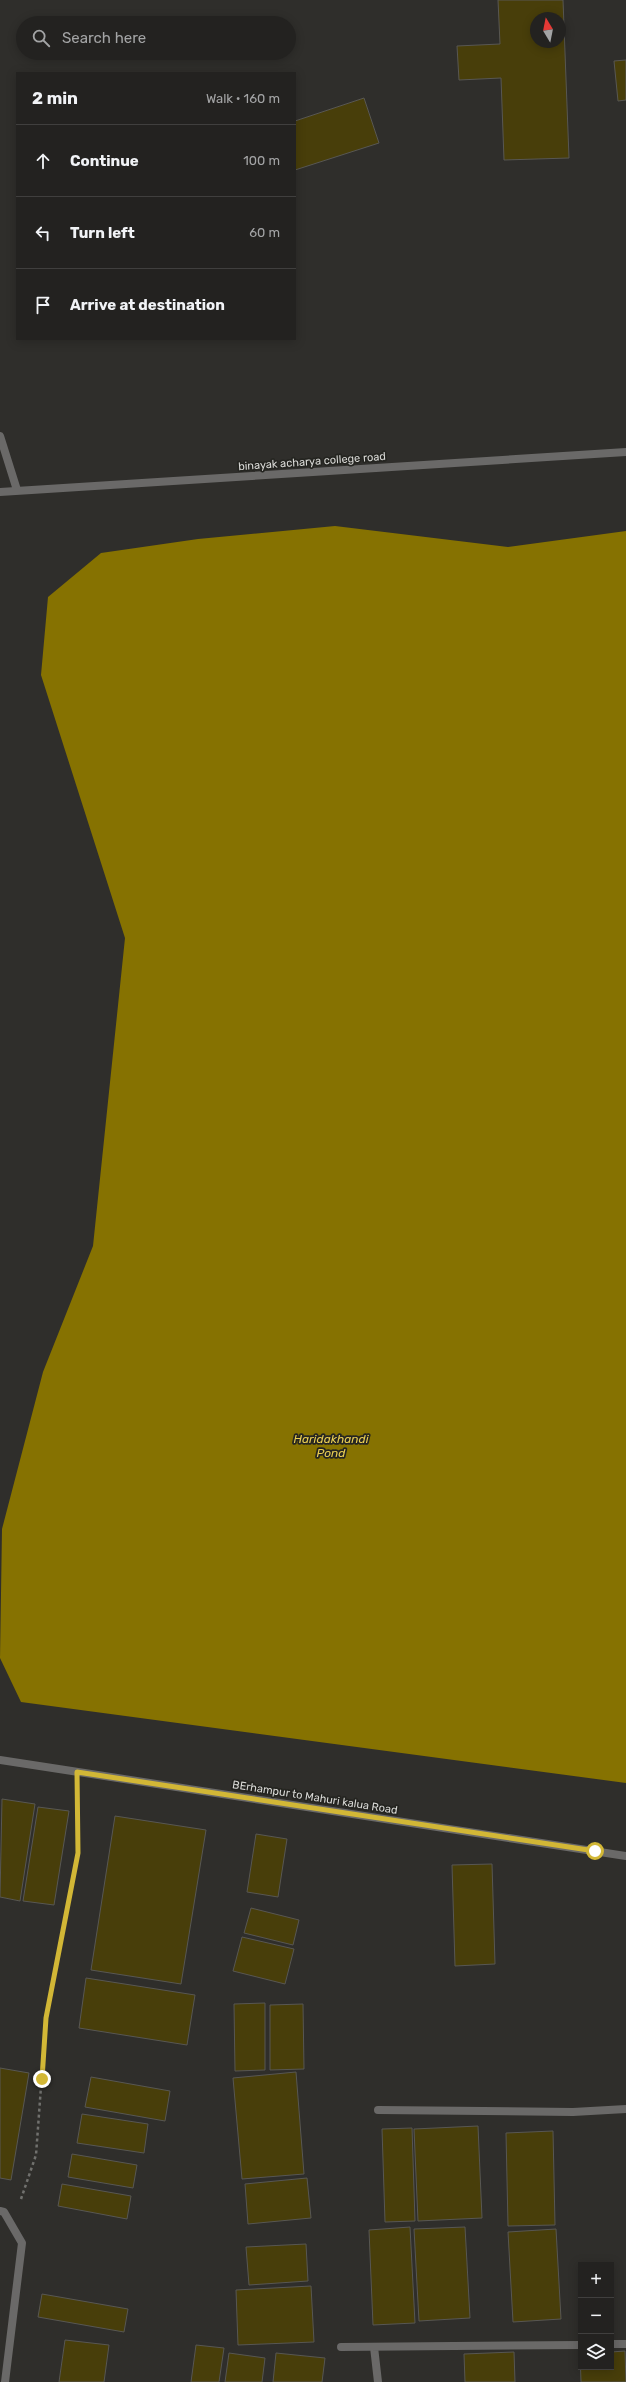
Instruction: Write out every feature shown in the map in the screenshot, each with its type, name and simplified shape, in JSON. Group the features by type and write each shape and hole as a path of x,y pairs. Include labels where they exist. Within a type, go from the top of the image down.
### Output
{"street":[{"path":"0,436 17,490"},
{"name":"binayak acharya college road","path":"0,492 626,452"},
{"name":"BErhampur to Mahuri kalua Road","path":"0,1760 626,1856"},
{"path":"378,2110 573,2112 626,2110"},
{"path":"0,2211 4,2212 22,2243 5,2382"},
{"path":"614,2344 626,2344"},
{"path":"341,2347 578,2345"},
{"path":"374,2347 378,2382"}],"path":[{"path":"12,2226 36,2155 46,2018 78,1853 77,1772"}],"water":[{"name":"Haridakhandi Pond","path":"335,526 508,547 626,531 626,1783 21,1702 0,1658 2,1529 43,1372 93,1246 125,938 41,675 48,597 101,553 198,539"}],"building":[{"path":"498,0 563,0 563,12 530,12 530,48 565,48 569,158 504,160 501,78 459,80 457,46 500,44"},
{"path":"626,60 626,100 618,101 614,61"},
{"path":"364,98 379,143 296,170 296,121"},
{"path":"2,1799 35,1804 20,1901 0,1897"},
{"path":"38,1807 69,1811 54,1905 23,1901"},
{"path":"115,1816 206,1830 181,1984 91,1970"},
{"path":"256,1834 287,1839 278,1897 247,1892"},
{"path":"492,1864 495,1964 455,1966 452,1865"},
{"path":"251,1908 299,1920 293,1945 244,1933"},
{"path":"242,1937 294,1949 285,1984 233,1971"},
{"path":"86,1978 195,1995 187,2045 79,2028"},
{"path":"265,2003 265,2070 235,2071 234,2004"},
{"path":"303,2004 304,2069 270,2070 270,2005"},
{"path":"0,2068 29,2073 11,2180 0,2178"},
{"path":"296,2072 304,2174 242,2179 233,2078"},
{"path":"91,2077 170,2091 165,2121 85,2107"},
{"path":"82,2114 148,2124 144,2153 77,2143"},
{"path":"478,2126 482,2218 418,2221 414,2129"},
{"path":"412,2128 415,2221 385,2222 382,2129"},
{"path":"553,2131 555,2225 508,2226 506,2133"},
{"path":"72,2154 137,2165 133,2188 68,2177"},
{"path":"307,2178 311,2218 248,2224 245,2184"},
{"path":"62,2184 131,2196 127,2219 58,2206"},
{"path":"410,2227 415,2323 373,2325 369,2230"},
{"path":"465,2227 470,2318 419,2321 414,2229"},
{"path":"556,2229 561,2319 513,2322 508,2232"},
{"path":"306,2244 308,2281 249,2285 246,2247"},
{"path":"311,2286 314,2342 238,2345 236,2290"},
{"path":"42,2294 128,2309 124,2332 38,2317"},
{"path":"65,2340 109,2345 104,2382 59,2382"},
{"path":"196,2345 224,2348 219,2382 191,2382"},
{"path":"625,2351 626,2382 581,2382 581,2370 614,2370 614,2352"},
{"path":"514,2352 515,2382 465,2382 464,2354"},
{"path":"229,2353 265,2358 262,2382 225,2382"},
{"path":"276,2353 325,2358 322,2382 273,2382"}],"route":[{"path":"42,2079 46,2018 78,1853 77,1772 595,1851"}]}
